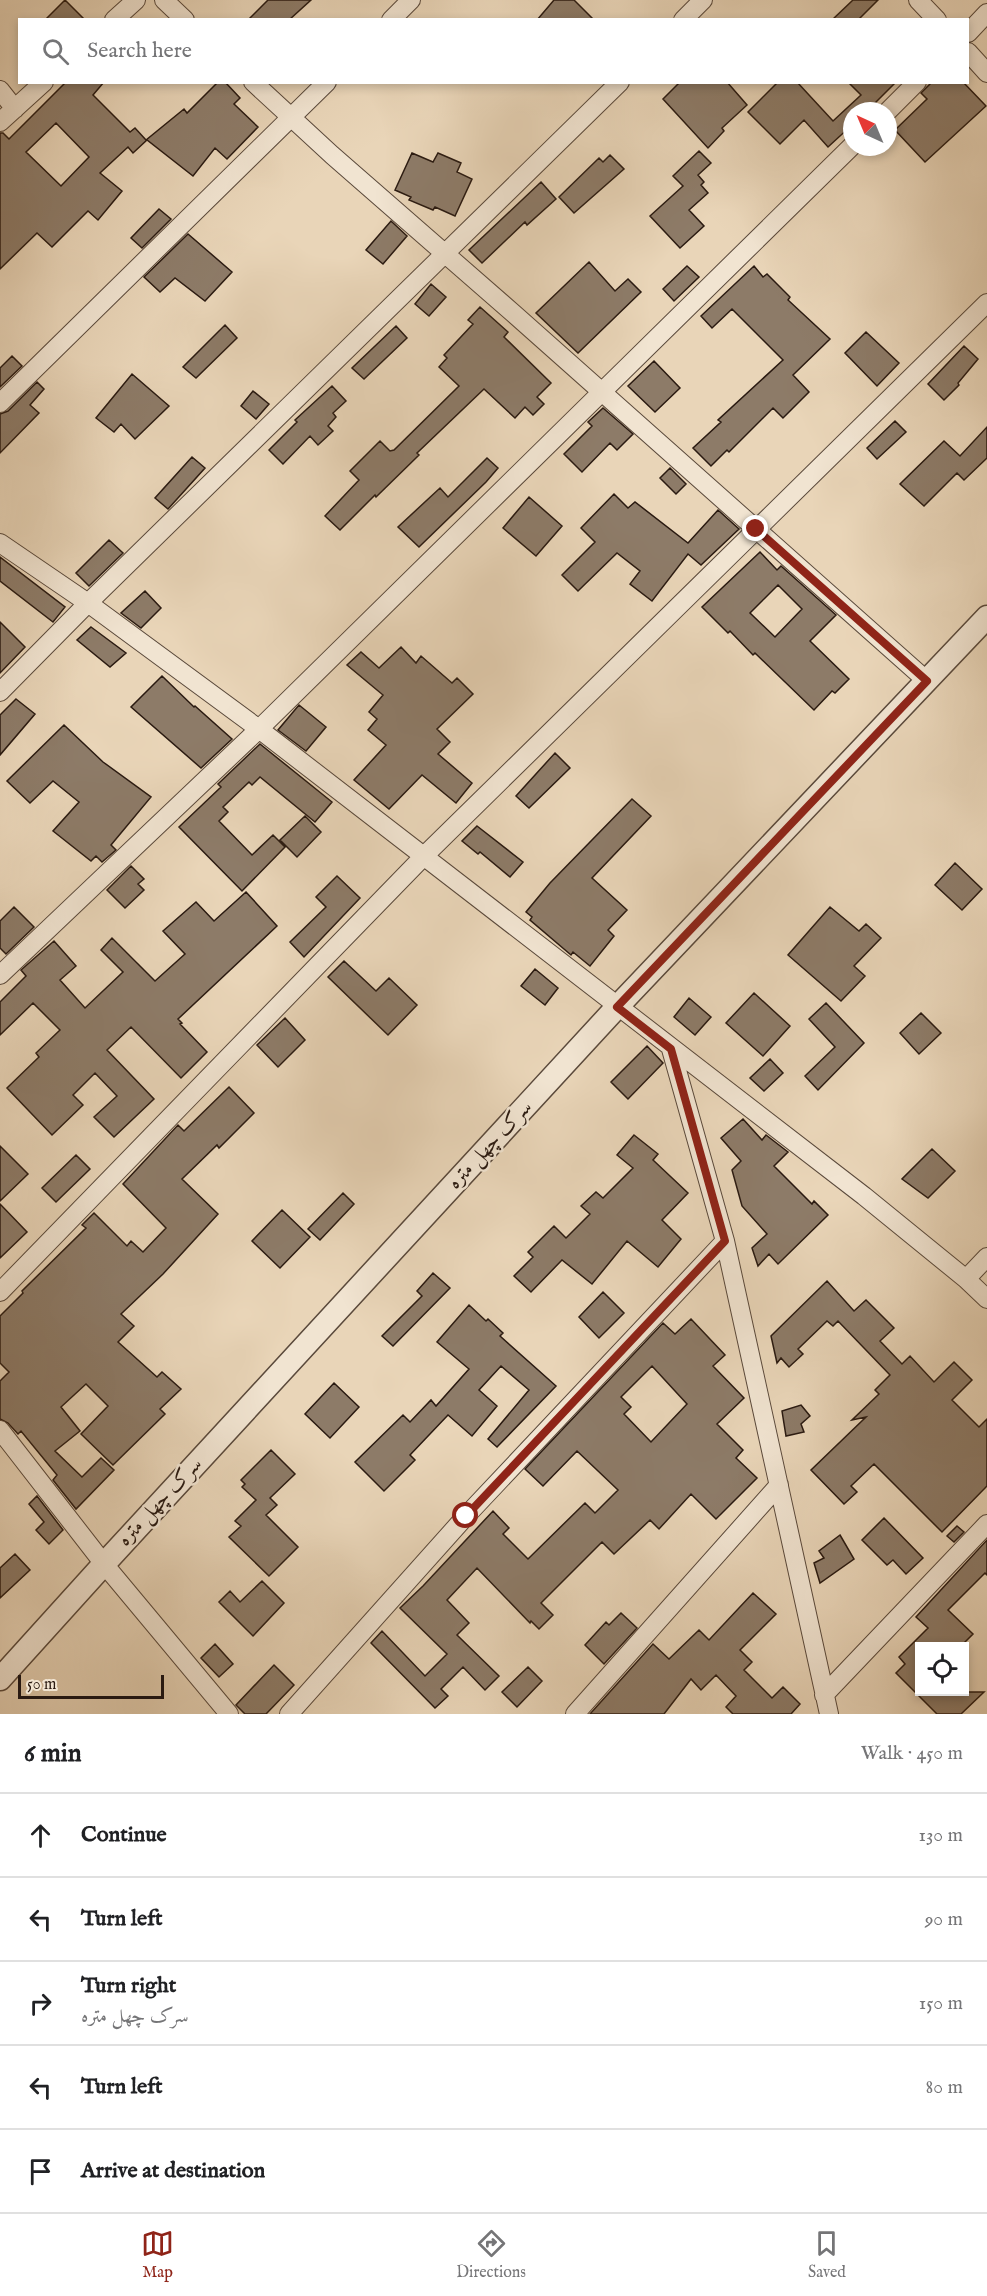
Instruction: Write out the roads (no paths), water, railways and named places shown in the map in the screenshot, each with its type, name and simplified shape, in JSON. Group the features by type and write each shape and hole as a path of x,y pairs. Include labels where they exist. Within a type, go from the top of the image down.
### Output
{"street":[{"path":"116,18 136,0"},
{"path":"164,0 183,18"},
{"path":"393,18 411,0"},
{"path":"685,18 703,0"},
{"path":"918,0 935,18"},
{"path":"969,32 987,13"},
{"path":"969,53 987,73"},
{"path":"0,122 42,84"},
{"path":"256,84 291,118 927,681"},
{"path":"0,403 325,84"},
{"path":"0,692 618,84"},
{"path":"897,102 915,84"},
{"path":"0,90 15,109"},
{"path":"0,975 259,729 843,155"},
{"path":"0,1292 423,857 987,303"},
{"path":"0,543 88,603 259,729 864,1196 966,1279 987,1299"},
{"name":"سرک چهل متره","path":"0,1679 104,1563 617,1007 987,617"},
{"path":"671,1049 725,1241 829,1714"},
{"path":"289,1714 466,1516 725,1241"},
{"path":"966,1279 987,1257"},
{"path":"0,1430 104,1563 229,1714"},
{"path":"575,1714 779,1485"},
{"path":"824,1695 987,1524"}]}
